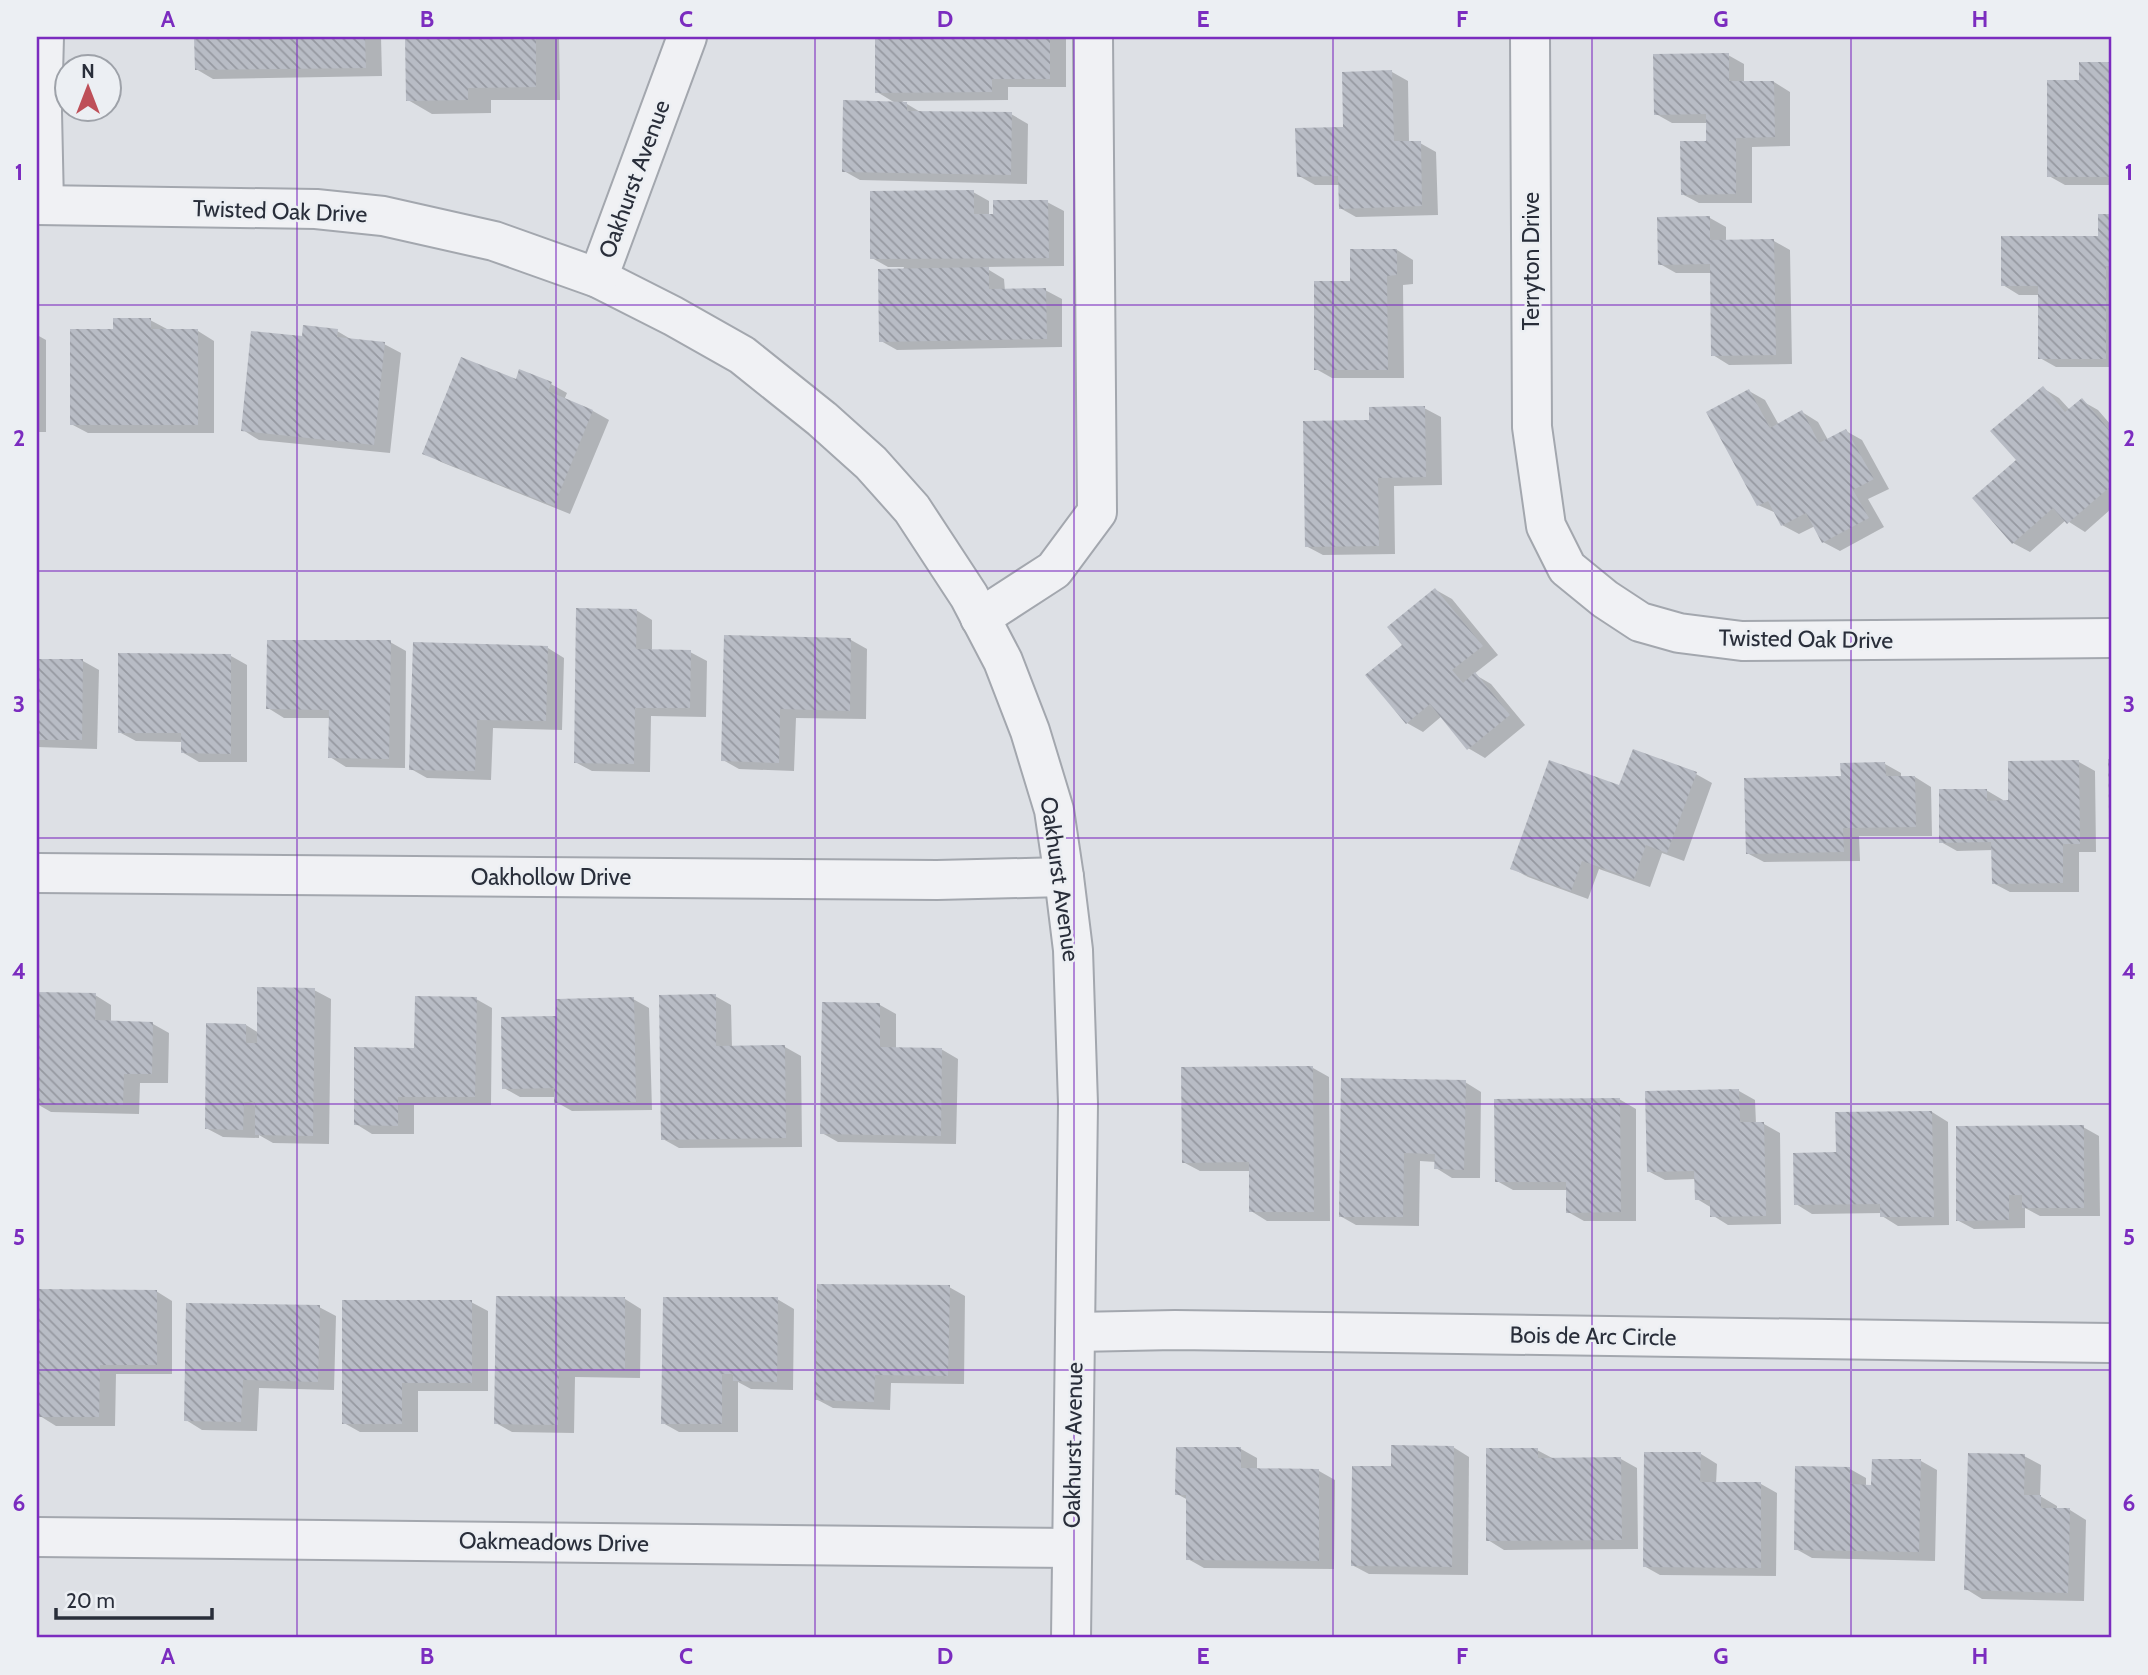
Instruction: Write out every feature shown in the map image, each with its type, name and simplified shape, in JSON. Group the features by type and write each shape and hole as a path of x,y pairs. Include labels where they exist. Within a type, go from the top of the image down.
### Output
{"street":[{"path":"40,205 44,37"},
{"name":"Oakhurst Avenue","path":"687,37 598,278 742,355 861,454 912,509 969,596 1003,661 1030,731 1054,810 1073,950 1078,1104 1071,1638"},
{"path":"980,618 1054,570 1097,512 1093,37"},
{"name":"Terryton Drive","path":"1530,37 1532,427 1539,485"},
{"name":"Twisted Oak Drive","path":"40,205 316,209 383,216 494,241 598,278"},
{"name":"Twisted Oak Drive","path":"1539,485 1546,526 1567,568 1605,599 1640,622 1679,634 1742,641 2111,638"},
{"name":"Oakhollow Drive","path":"37,873 923,880 1064,877"},
{"name":"Bois de Arc Circle","path":"1075,1332 1175,1330 2111,1343"},
{"name":"Oakmeadows Drive","path":"37,1537 1072,1548"}],"building":[{"path":"194,37 365,37 366,68 195,70"},
{"path":"405,37 536,37 536,87 468,88 468,100 406,101"},
{"path":"875,37 1050,37 1050,79 992,79 992,92 875,93"},
{"path":"1729,53 1729,81 1774,81 1775,137 1736,138 1736,194 1681,195 1680,141 1706,141 1706,114 1654,115 1653,54"},
{"path":"2079,62 2111,62 2111,177 2047,177 2047,80 2079,80"},
{"path":"1392,70 1394,141 1421,141 1422,206 1339,209 1338,176 1297,177 1295,128 1343,127 1342,72"},
{"path":"843,100 907,102 907,111 1012,112 1011,175 842,172"},
{"path":"974,190 974,214 993,214 993,200 1048,200 1049,258 870,259 870,191"},
{"path":"2098,214 2111,214 2111,266 2106,266 2106,359 2038,359 2038,286 2001,286 2001,236 2098,236"},
{"path":"1710,216 1710,240 1774,239 1776,355 1711,356 1710,264 1658,265 1657,217"},
{"path":"1350,249 1397,249 1397,275 1387,276 1388,370 1314,370 1314,281 1350,281"},
{"path":"989,267 989,289 1046,288 1047,339 879,342 878,269"},
{"path":"113,318 151,318 151,329 198,329 198,425 70,425 70,329 113,329"},
{"path":"303,325 338,329 337,337 385,342 374,445 241,431 251,331 302,336"},
{"path":"461,357 516,379 519,369 552,382 548,391 593,410 554,506 422,454"},
{"path":"2043,386 2065,412 2082,398 2111,432 2111,486 2067,524 2053,508 2012,544 1972,498 2016,460 1990,431"},
{"path":"1749,389 1770,428 1802,410 1819,443 1846,429 1874,479 1853,490 1869,518 1822,543 1806,513 1781,526 1768,501 1757,506 1706,412"},
{"path":"1425,406 1426,477 1378,478 1379,546 1305,547 1303,421 1369,420 1369,407"},
{"path":"1435,588 1483,646 1452,670 1463,683 1475,672 1510,715 1467,750 1430,704 1406,724 1365,675 1402,645 1387,627"},
{"path":"576,608 637,609 636,649 691,650 690,708 635,708 634,764 574,763"},
{"path":"724,635 851,638 850,711 780,709 779,763 721,761"},
{"path":"267,640 391,640 389,759 328,758 329,710 266,709"},
{"path":"413,642 548,646 546,721 477,720 475,771 409,770"},
{"path":"118,653 231,654 231,754 181,753 181,733 118,733"},
{"path":"37,659 83,659 82,740 37,740"},
{"path":"1633,749 1697,772 1667,853 1646,845 1634,879 1582,861 1571,891 1510,869 1549,760 1619,785"},
{"path":"2108,759 2111,759 2111,822 2109,822"},
{"path":"2079,760 2080,844 2063,844 2063,883 1992,884 1991,842 1939,843 1939,789 1987,789 1987,801 2008,800 2008,761"},
{"path":"1885,762 1886,776 1915,776 1916,827 1843,828 1844,852 1746,854 1744,778 1841,776 1840,763"},
{"path":"257,987 315,988 313,1136 255,1135 255,1102 244,1102 243,1130 205,1129 206,1023 246,1024 246,1043 257,1043"},
{"path":"37,992 96,993 95,1020 153,1022 152,1074 124,1074 123,1105 37,1104"},
{"path":"716,994 716,1046 785,1045 786,1138 661,1140 659,995"},
{"path":"415,996 477,997 475,1097 398,1097 398,1126 354,1125 354,1047 414,1048"},
{"path":"634,997 636,1102 554,1103 554,1088 502,1089 501,1017 556,1016 556,999"},
{"path":"822,1002 880,1003 880,1047 942,1048 941,1136 820,1134"},
{"path":"1313,1066 1314,1212 1249,1212 1249,1162 1182,1163 1181,1067"},
{"path":"1341,1078 1466,1080 1464,1170 1434,1169 1435,1154 1404,1153 1403,1217 1339,1217"},
{"path":"1739,1089 1740,1122 1764,1122 1766,1216 1710,1217 1710,1200 1695,1200 1694,1171 1647,1172 1645,1091"},
{"path":"1620,1098 1621,1212 1566,1213 1566,1182 1495,1182 1494,1099"},
{"path":"1932,1111 1934,1217 1880,1217 1880,1204 1794,1205 1793,1153 1836,1152 1835,1112"},
{"path":"2084,1125 2084,1208 2022,1208 2022,1195 2009,1195 2009,1220 1956,1221 1956,1126"},
{"path":"817,1284 950,1285 948,1376 875,1375 874,1402 815,1400"},
{"path":"38,1289 157,1290 157,1365 100,1365 99,1417 38,1417"},
{"path":"496,1296 625,1297 625,1370 559,1369 558,1425 494,1424"},
{"path":"663,1297 778,1297 777,1382 733,1381 733,1374 722,1374 722,1424 661,1424"},
{"path":"342,1300 472,1300 472,1383 402,1383 402,1424 342,1424"},
{"path":"186,1303 320,1305 318,1382 243,1380 241,1422 184,1421"},
{"path":"1391,1445 1454,1446 1452,1567 1351,1566 1352,1466 1391,1466"},
{"path":"1176,1447 1241,1447 1241,1468 1319,1469 1319,1561 1186,1560 1186,1495 1175,1495"},
{"path":"1486,1448 1538,1448 1538,1458 1621,1457 1622,1540 1486,1541"},
{"path":"1644,1452 1701,1452 1700,1482 1761,1482 1761,1568 1643,1567"},
{"path":"1968,1453 2025,1454 2024,1495 2041,1495 2041,1508 2070,1508 2068,1593 1964,1590"},
{"path":"1872,1459 1921,1459 1919,1552 1794,1550 1795,1466 1850,1467 1850,1484 1871,1485"}]}
